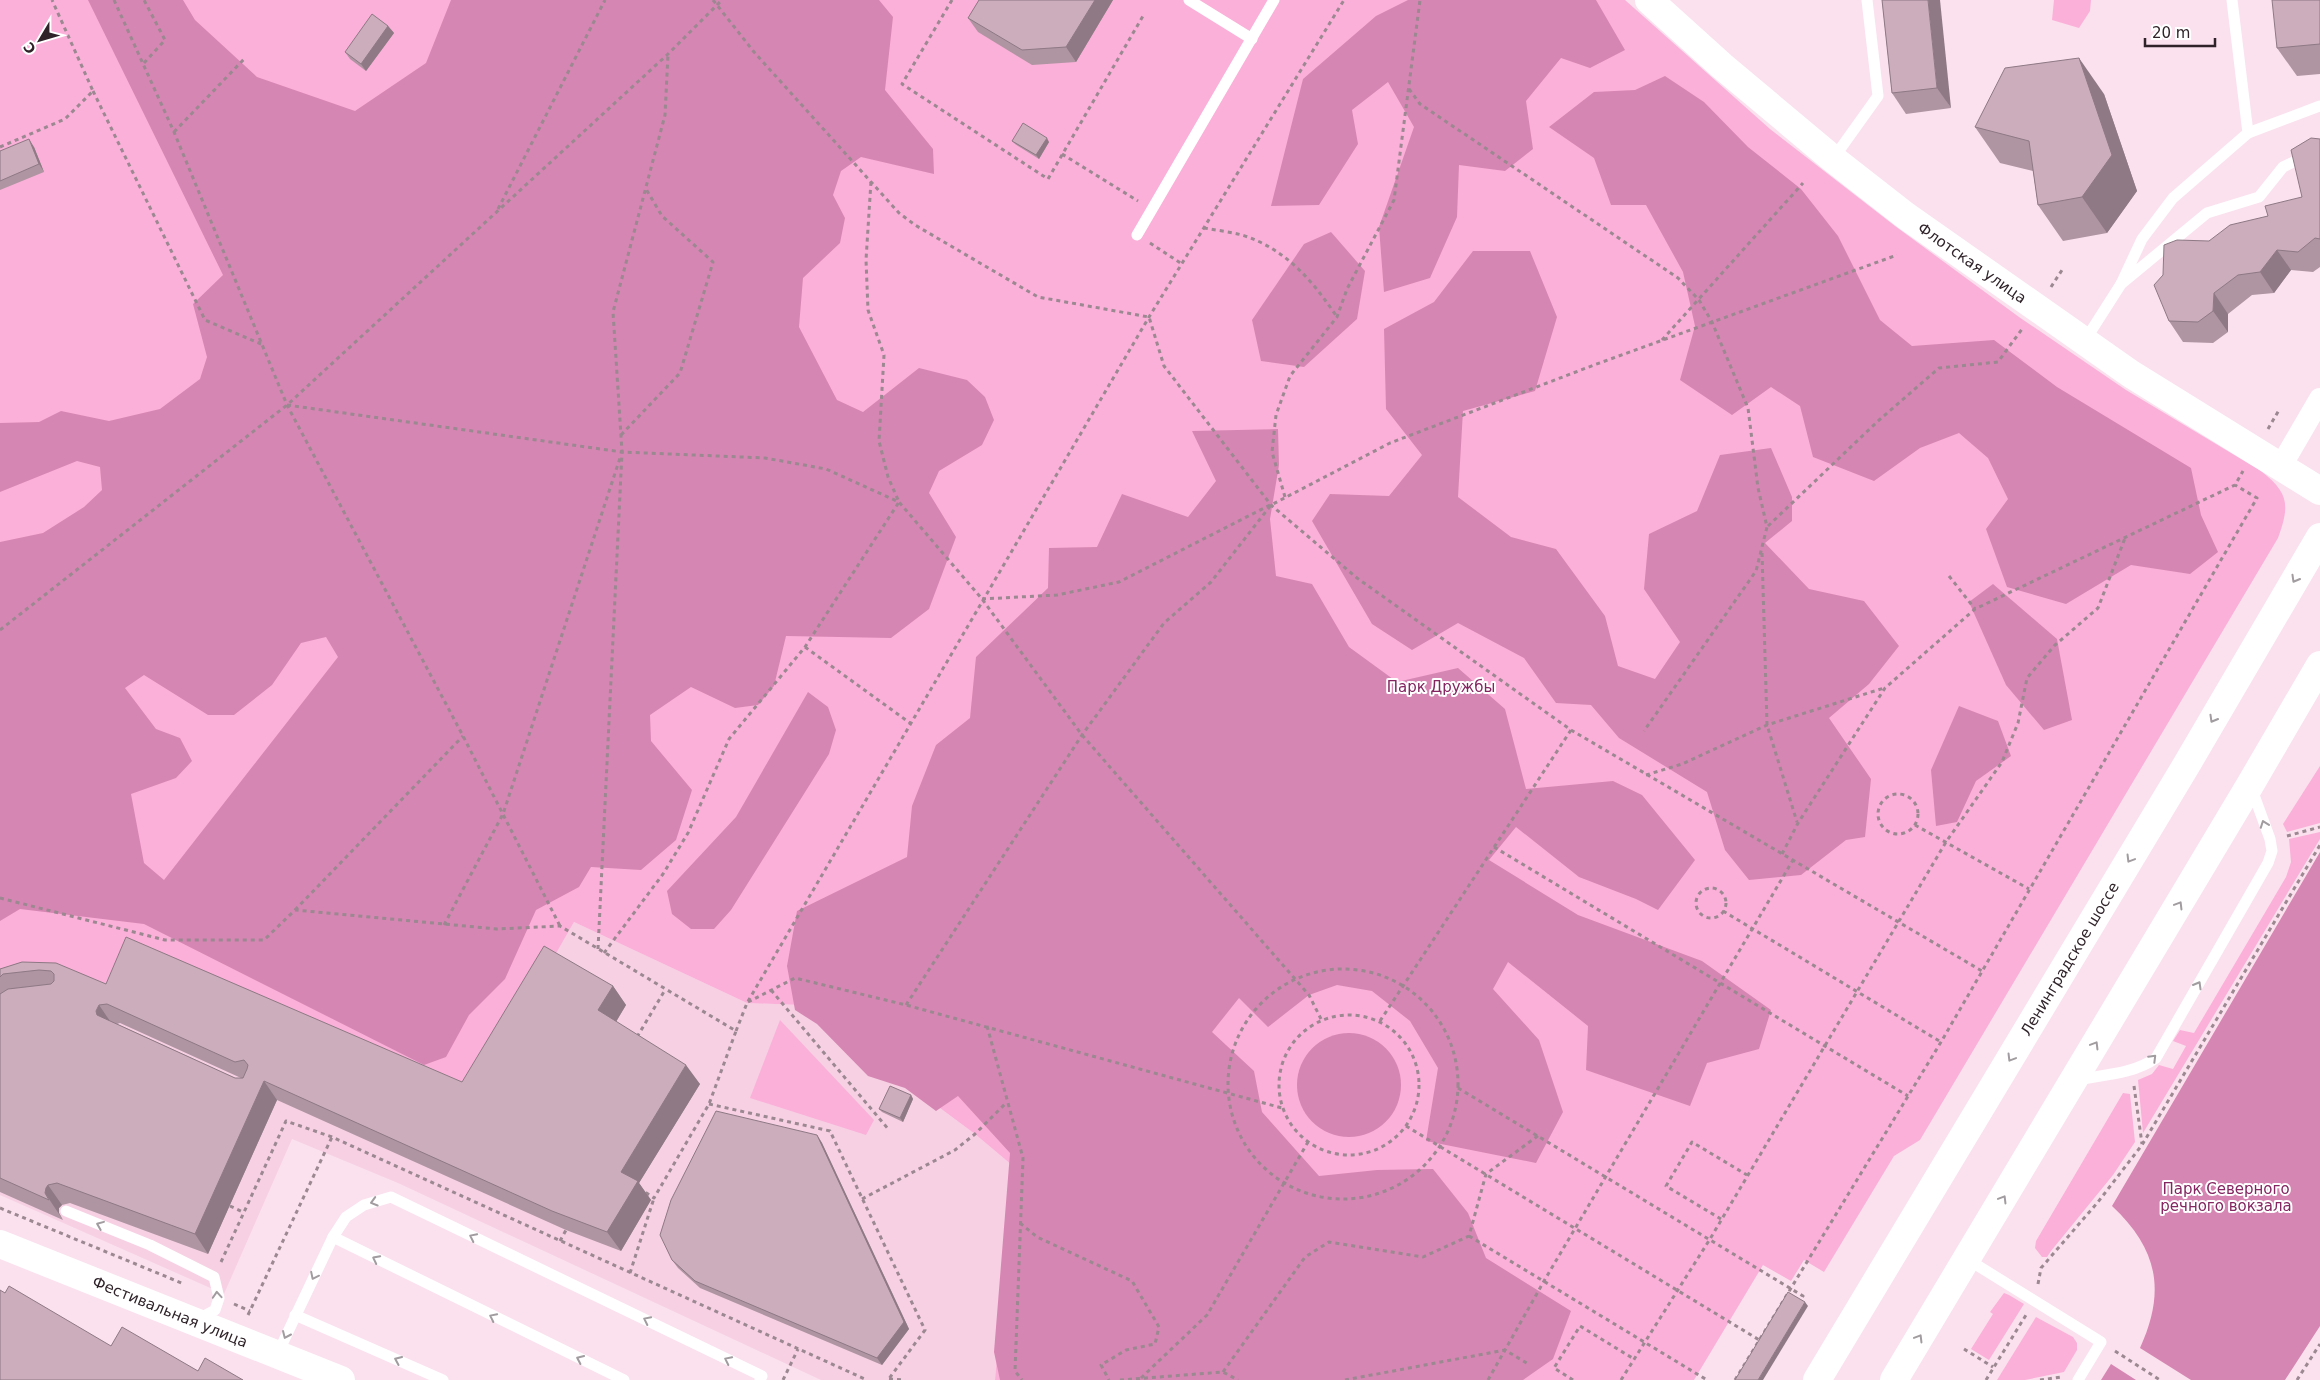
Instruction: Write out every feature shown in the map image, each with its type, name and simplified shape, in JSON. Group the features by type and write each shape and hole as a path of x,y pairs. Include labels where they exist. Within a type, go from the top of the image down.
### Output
{"main road":[{"name":"Флотская улица","path":"1649,0 1722,66 1833,159 1906,216 2131,374 2320,490"},
{"name":"Ленинградское шоссе","path":"1817,1380 2182,772 2320,537"},
{"path":"1894,1380 2074,1081 2320,665"},
{"name":"Фестивальная улица","path":"0,1244 341,1380"}],"street":[{"path":"2281,466 2320,399"}],"lane":[{"path":"1189,0 1252,39"},
{"path":"1137,235 1274,0"},
{"path":"1833,159 1878,96 1867,0"},
{"path":"2232,0 2248,133"},
{"path":"2084,342 2121,284 2142,239 2173,198 2248,133 2320,106"},
{"path":"2121,284 2207,213 2259,197 2283,166 2320,149"},
{"path":"2074,1081 2132,1070 2156,1058 2268,863 2272,851 2270,839 2250,785"},
{"path":"277,1355 333,1237 346,1217 364,1205 391,1197 762,1376 760,1380"},
{"path":"66,1212 134,1239 214,1277 219,1298 215,1310 204,1316 184,1316"},
{"path":"333,1237 624,1380"},
{"path":"1967,1260 2101,1342 2073,1379"},
{"path":"295,1315 443,1380"}],"path":[{"path":"52,0 205,320 261,344"},
{"path":"114,0 174,132 288,405 463,736 560,926 736,1031"},
{"path":"144,0 165,40 144,63"},
{"path":"497,212 606,0"},
{"path":"713,0 754,52 899,213 915,225 1038,297 1149,318"},
{"path":"0,630 288,405 668,54 722,0"},
{"path":"952,0 902,84 1048,180 1143,16"},
{"path":"630,1273 654,1198 709,1104 747,1003 982,599 1149,318 1344,0"},
{"path":"1285,497 1272,452 1276,415 1290,376 1338,317 1347,289 1394,200 1420,0"},
{"path":"598,949 622,452 613,312 665,115 668,54"},
{"path":"174,132 246,57"},
{"path":"1409,89 1420,104 1678,278 1699,300 1712,322 1748,408 1758,488 1768,527 1756,571 1644,731"},
{"path":"0,147 65,119 94,91"},
{"path":"1062,154 1152,210"},
{"path":"871,180 866,260 868,310 884,355 879,442 888,477 899,502 982,599 1082,735 1309,995 1321,1019"},
{"path":"1662,341 1804,183"},
{"path":"620,435 680,373 713,262 662,216 646,189"},
{"path":"1204,228 1242,236 1283,255 1314,283 1338,317"},
{"path":"1137,235 1182,264"},
{"path":"982,599 1057,595 1119,582 1390,443 1712,322 1897,256"},
{"path":"2047,291 2062,270"},
{"path":"1149,318 1164,366 1271,505 1357,578 1571,730 1646,776 1982,971"},
{"path":"1768,527 1878,422 1939,368 1998,362 2026,322"},
{"path":"288,405 622,452 774,460 826,469 899,502"},
{"path":"2266,432 2279,410"},
{"path":"444,925 503,814 622,452"},
{"path":"1735,1380 1941,1042 2257,498 2235,485 1975,609 1885,688 1798,823 1782,854"},
{"path":"604,953 663,874 688,833 729,739 805,647 899,502"},
{"path":"906,1005 1082,735 1164,623 1211,582 1271,505"},
{"path":"1621,1380 1710,1239 1946,842 2002,762 2018,723 2026,678 2054,646 2098,608 2125,538"},
{"path":"1762,549 1767,725 1798,823"},
{"path":"1949,576 1975,609"},
{"path":"805,647 910,723"},
{"path":"1646,776 1682,764 1767,725 1885,688"},
{"path":"1380,1021 1571,730"},
{"path":"0,898 165,940 264,940 463,736"},
{"path":"1905,795 1912,800 1917,808 1918,816 1915,825 1908,831 1900,834 1891,833 1883,828 1879,820 1878,811 1881,802 1887,796 1905,795"},
{"path":"1915,825 2030,889"},
{"path":"2270,839 2320,827"},
{"path":"2041,1268 2103,1195 2142,1145 2320,845"},
{"path":"1494,847 1908,1096"},
{"path":"1488,1380 1544,1281 1793,860"},
{"path":"1708,888 1717,889 1723,894 1726,902 1723,910 1717,916 1709,918 1701,914 1696,907 1696,899 1700,892 1708,888"},
{"path":"295,910 444,925 497,928 560,926"},
{"path":"1723,910 1941,1042"},
{"path":"1336,969 1356,970 1376,974 1403,986 1427,1005 1449,1038 1455,1057 1458,1088 1454,1117 1440,1146 1423,1168 1407,1180 1390,1190 1371,1196 1331,1199 1311,1195 1284,1182 1260,1164 1248,1148 1232,1111 1229,1093 1229,1071 1240,1033 1264,1001 1280,988 1316,972 1336,969"},
{"path":"747,1003 795,978 987,1026 1282,1108"},
{"path":"636,1039 665,990"},
{"path":"771,990 889,1130"},
{"path":"1340,1014 1354,1014 1380,1021 1400,1036 1414,1056 1420,1080 1417,1104 1406,1126 1390,1142 1371,1152 1349,1156 1327,1152 1308,1142 1292,1127 1282,1108 1278,1082 1284,1056 1299,1034 1321,1019 1340,1014"},
{"path":"987,1026 1022,1158 1015,1371 1022,1380"},
{"path":"2132,1070 2142,1145"},
{"path":"1458,1088 1803,1296 1800,1301"},
{"path":"862,1199 955,1150 976,1134 1007,1102"},
{"path":"709,1104 830,1131 925,1330 888,1379"},
{"path":"0,1208 201,1291 214,1277 286,1121 332,1137 867,1380"},
{"path":"1406,1126 1763,1342"},
{"path":"1469,1236 1486,1174 1539,1136"},
{"path":"236,1338 332,1137"},
{"path":"1141,1378 1207,1315 1308,1142"},
{"path":"1721,1219 1666,1186 1692,1142 1747,1175"},
{"path":"635,1186 654,1198"},
{"path":"230,1206 243,1212"},
{"path":"1020,1223 1037,1237 1132,1281 1159,1327 1155,1344 1126,1350 1101,1366 1109,1380"},
{"path":"560,1241 566,1230"},
{"path":"1469,1236 1707,1380"},
{"path":"1223,1372 1305,1256 1329,1242 1423,1257 1469,1236"},
{"path":"1986,1380 2035,1301"},
{"path":"1573,1380 1554,1368 1580,1326 1634,1359"},
{"path":"2101,1342 2160,1380"},
{"path":"2297,1380 2320,1344"},
{"path":"783,1380 798,1349"},
{"path":"1964,1349 1994,1367"},
{"path":"1346,1380 1505,1350 1530,1365"},
{"path":"1120,1380 1223,1372 1238,1380"},
{"path":"2040,1380 2058,1377 2073,1379"},
{"path":"888,1379 905,1380"}],"shaded area":[{"path":"574,922 747,1003 801,1005 975,1134 1013,1166 995,1380 821,1380 398,1183 292,1139 224,1294 0,1195 0,991 472,1098"}],"green space":[{"name":"Парк Дружбы","path":"0,0 1625,0 1770,129 1895,226 2019,317 2126,390 2261,471 2282,493 2285,508 2282,527 2278,538 1920,1140 1894,1156 1824,1272 1804,1260 1791,1281 1763,1265 1694,1380 995,1380 1013,1166 975,1134 801,1005 747,1003 574,922 473,1098 119,998 0,991"},
{"path":"88,0 183,0 195,20 257,77 355,111 426,63 451,0 879,0 893,17 885,90 933,149 934,174 861,157 841,171 833,195 845,218 840,243 803,278 799,327 837,400 863,412 919,368 967,380 985,397 994,420 982,445 939,471 929,493 956,537 929,609 891,638 786,636 774,686 758,705 735,708 691,687 650,715 651,741 692,790 676,840 641,870 591,867 579,887 536,910 505,979 469,1015 446,1057 424,1065 144,924 20,909 0,921 0,542 43,533 84,507 102,490 100,467 77,461 0,492 0,423 39,422 61,411 109,421 160,409 200,379 207,357 193,304 223,275","holes":["326,637 338,657 164,880 144,863 131,794 176,778 192,761 180,738 156,729 125,688 144,675 208,715 234,715 272,685 301,643"]},
{"path":"1408,0 1596,0 1625,50 1590,68 1561,58 1526,101 1533,149 1505,171 1459,165 1457,217 1430,278 1384,292 1379,227 1414,127 1388,82 1352,110 1358,144 1319,205 1271,206 1303,79 1376,16"},
{"path":"2054,0 2091,0 2090,11 2079,28 2052,20"},
{"path":"1665,76 1704,102 1748,147 1801,189 1838,236 1880,320 1912,346 1994,340 2057,387 2191,468 2201,515 2218,552 2190,574 2131,565 2066,604 2007,587 1986,529 2008,499 1988,458 1959,433 1920,448 1874,481 1813,457 1800,406 1771,387 1732,415 1680,380 1695,326 1683,272 1646,205 1611,205 1594,158 1549,127 1594,92 1635,90"},
{"path":"1331,232 1365,271 1357,319 1304,367 1261,361 1252,320 1304,244"},
{"path":"1473,251 1530,251 1557,317 1535,391 1463,411 1458,497 1511,537 1556,549 1605,616 1618,666 1655,679 1680,642 1644,589 1649,534 1697,511 1720,455 1771,448 1792,497 1792,521 1765,543 1809,589 1864,601 1899,646 1869,684 1829,718 1871,779 1865,837 1846,840 1801,875 1749,880 1725,850 1707,792 1619,738 1591,705 1556,703 1524,658 1458,623 1412,650 1372,624 1312,521 1330,494 1389,496 1422,455 1386,409 1384,329 1434,302"},
{"path":"1278,429 1279,465 1270,519 1276,576 1312,584 1349,647 1397,682 1458,668 1505,709 1526,789 1613,781 1642,795 1695,860 1658,910 1636,899 1579,877 1516,827 1489,860 1578,915 1702,961 1771,1010 1759,1049 1707,1063 1690,1106 1586,1070 1588,1026 1508,962 1493,989 1539,1040 1563,1112 1536,1163 1426,1141 1438,1068 1410,1021 1372,991 1337,985 1309,995 1268,1027 1239,998 1212,1032 1254,1071 1262,1112 1319,1176 1377,1170 1433,1169 1468,1213 1486,1258 1571,1311 1553,1359 1523,1380 1000,1380 994,1352 1010,1153 958,1096 936,1111 905,1088 868,1076 817,1024 795,1010 787,966 797,911 907,857 912,806 936,745 970,718 976,657 1048,588 1049,548 1097,547 1122,494 1188,517 1216,481 1192,431"},
{"path":"1993,584 2057,639 2072,720 2044,730 2006,685 1969,602"},
{"path":"808,692 828,707 836,730 829,754 731,910 714,929 691,929 672,914 667,891 736,817"},
{"path":"1959,706 1998,721 2011,756 1976,781 1957,822 1936,826 1931,770"},
{"path":"2320,766 2320,823 2287,832 2283,824"},
{"path":"2320,832 2320,839 2143,1133 2138,1080 2152,1074 2159,1065 2173,1069 2186,1046 2173,1041 2180,1030 2194,1033 2286,877 2291,862 2289,839"},
{"name":"Парк Северного речного вокзала","path":"2320,852 2320,1326 2285,1380 2191,1380 2140,1348 2153,1308 2155,1289 2153,1272 2148,1255 2139,1238 2112,1206"},
{"path":"780,1020 874,1120 866,1135 750,1098"},
{"path":"1349,1033 1369,1037 1386,1048 1397,1065 1401,1085 1397,1105 1386,1122 1369,1133 1349,1137 1329,1133 1312,1122 1301,1105 1297,1085 1301,1065 1312,1048 1329,1037"},
{"path":"2123,1093 2130,1094 2135,1142 2113,1175 2047,1257 2042,1257 2035,1248 2036,1241"},
{"path":"2004,1293 2024,1304 1989,1360 1971,1349 1993,1314 1990,1312"},
{"path":"2036,1317 2073,1337 2077,1343 2077,1350 2064,1372 2025,1380 1997,1380"},
{"path":"2111,1364 2136,1380 2101,1380"}],"building":[{"path":"979,0 1095,0 1066,47 1022,50 968,18"},
{"path":"1882,0 1928,0 1937,88 1892,93"},
{"path":"2272,0 2320,0 2320,44 2277,48"},
{"path":"372,14 388,26 361,64 345,52"},
{"path":"2079,58 2112,155 2082,197 2038,205 2029,141 1975,127 2005,68"},
{"path":"1023,123 1047,138 1036,155 1012,141"},
{"path":"2311,138 2320,139 2320,239 2315,238 2298,252 2277,250 2260,272 2238,275 2214,293 2213,311 2198,322 2169,321 2154,285 2163,275 2164,245 2177,240 2209,241 2230,225 2268,216 2265,206 2302,197 2291,150"},
{"path":"29,139 39,164 0,181 0,151"},
{"path":"126,937 462,1082 544,946 613,986 598,1010 686,1065 621,1172 638,1181 607,1232 552,1211 264,1081 195,1234 57,1183 48,1185 46,1188 45,1193 49,1200 0,1178 0,994 8,989 51,984 54,981 54,974 51,971 39,970 3,974 0,977 0,969 22,962 56,963 106,984","holes":["107,1004 235,1062 244,1060 248,1065 243,1078 235,1078 97,1015 96,1011 99,1005"]},
{"path":"890,1086 911,1095 900,1118 879,1109"},
{"path":"716,1111 817,1135 904,1322 877,1358 695,1281 672,1260 660,1235 671,1200"},
{"path":"9,1286 111,1346 122,1327 198,1371 205,1358 243,1380 0,1380 0,1290 5,1293"},
{"path":"1788,1292 1805,1302 1758,1380 1735,1380"}]}
